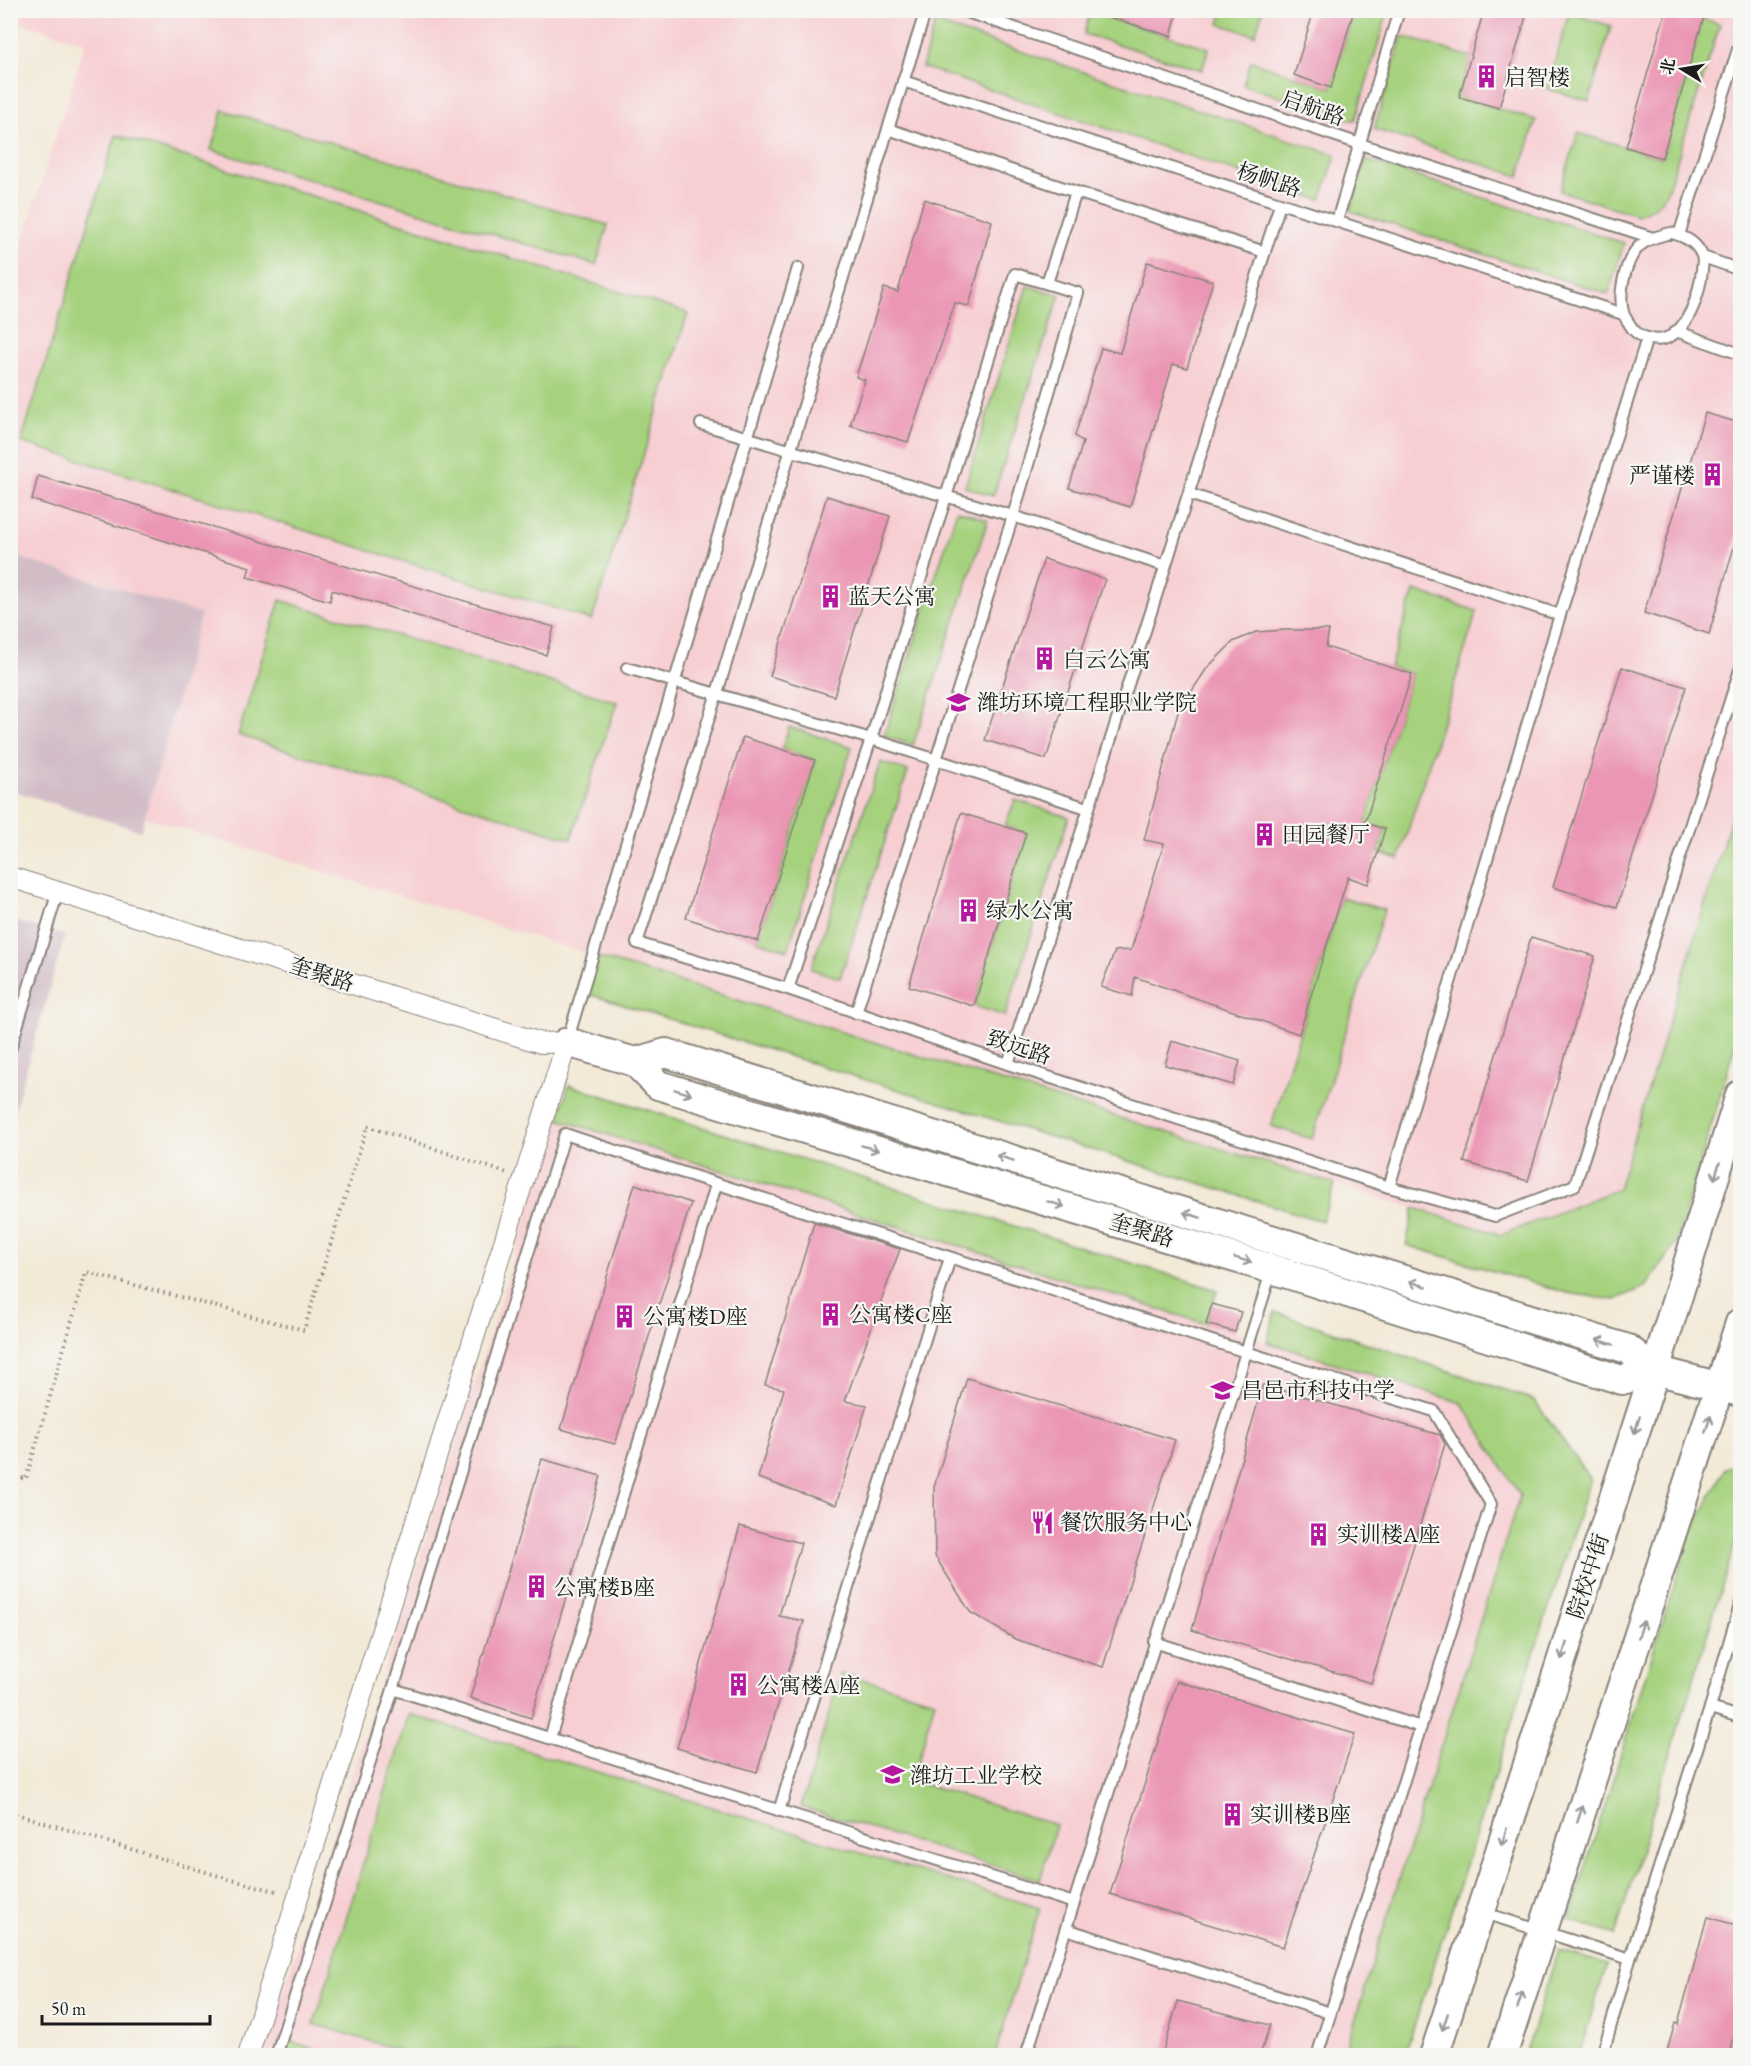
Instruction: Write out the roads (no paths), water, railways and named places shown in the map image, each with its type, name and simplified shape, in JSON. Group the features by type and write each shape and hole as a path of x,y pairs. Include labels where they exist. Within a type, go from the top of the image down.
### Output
{"street":[{"name":"奎聚路","path":"10,877 541,1043 567,1042 635,1062 658,1085 1272,1269 1622,1380 1655,1370"},
{"path":"248,2055 567,1042"},
{"name":"奎聚路","path":"635,1062 666,1053 1628,1349 1655,1370 1730,1389"},
{"name":"院校中街","path":"1434,2055 1655,1370 1740,1095"},
{"path":"1502,2055 1542,1931 1730,1389 1740,1323"}],"lane":[{"path":"717,693 926,10"},
{"name":"启航路","path":"961,10 1360,144 1653,238"},
{"path":"1337,222 1399,10"},
{"path":"1679,235 1740,43"},
{"name":"杨帆路","path":"903,81 1623,314"},
{"path":"888,129 1265,252"},
{"path":"1047,283 1076,192"},
{"path":"1008,1064 1087,808 1280,204"},
{"path":"1703,257 1696,304 1686,322 1671,336 1654,341 1632,329 1623,314 1622,295 1628,265 1643,243 1671,233 1684,236 1703,257 1740,270"},
{"path":"567,1042 798,268"},
{"path":"788,989 871,739 1015,274 1078,293 1013,516 856,1012"},
{"path":"1676,332 1740,354"},
{"path":"1389,1187 1560,615 1647,338"},
{"path":"701,424 1013,516 1165,566"},
{"path":"1189,494 1560,615"},
{"path":"627,668 871,739 1087,808"},
{"name":"致远路","path":"717,693 637,944 788,989 1008,1064 1389,1187 1495,1215 1575,1185 1740,670"},
{"path":"10,1050 58,891"},
{"path":"276,2055 393,1689 565,1134 716,1185 1434,1411 1491,1504 1317,2055"},
{"path":"550,1738 716,1185"},
{"path":"779,1810 950,1258"},
{"path":"1026,2055 1272,1269"},
{"path":"1602,2055 1740,1605"},
{"path":"1154,1642 1421,1727"},
{"path":"393,1689 1074,1903"},
{"path":"1710,1708 1740,1717"},
{"path":"1480,1912 1630,1959"},
{"path":"1066,1929 1330,2013"}],"place":[{"name":"启智楼","path":"1486,77"},
{"name":"严谨楼","path":"1713,475"},
{"name":"蓝天公寓","path":"830,596"},
{"name":"白云公寓","path":"1045,659"},
{"name":"潍坊环境工程职业学院","path":"959,702"},
{"name":"田园餐厅","path":"1264,834"},
{"name":"绿水公寓","path":"968,910"},
{"name":"公寓楼C座","path":"831,1314"},
{"name":"公寓楼D座","path":"625,1316"},
{"name":"昌邑市科技中学","path":"1223,1390"},
{"name":"餐饮服务中心","path":"1042,1522"},
{"name":"实训楼A座","path":"1319,1534"},
{"name":"公寓楼B座","path":"536,1587"},
{"name":"公寓楼A座","path":"739,1685"},
{"name":"潍坊工业学校","path":"892,1775"},
{"name":"实训楼B座","path":"1232,1814"}]}
